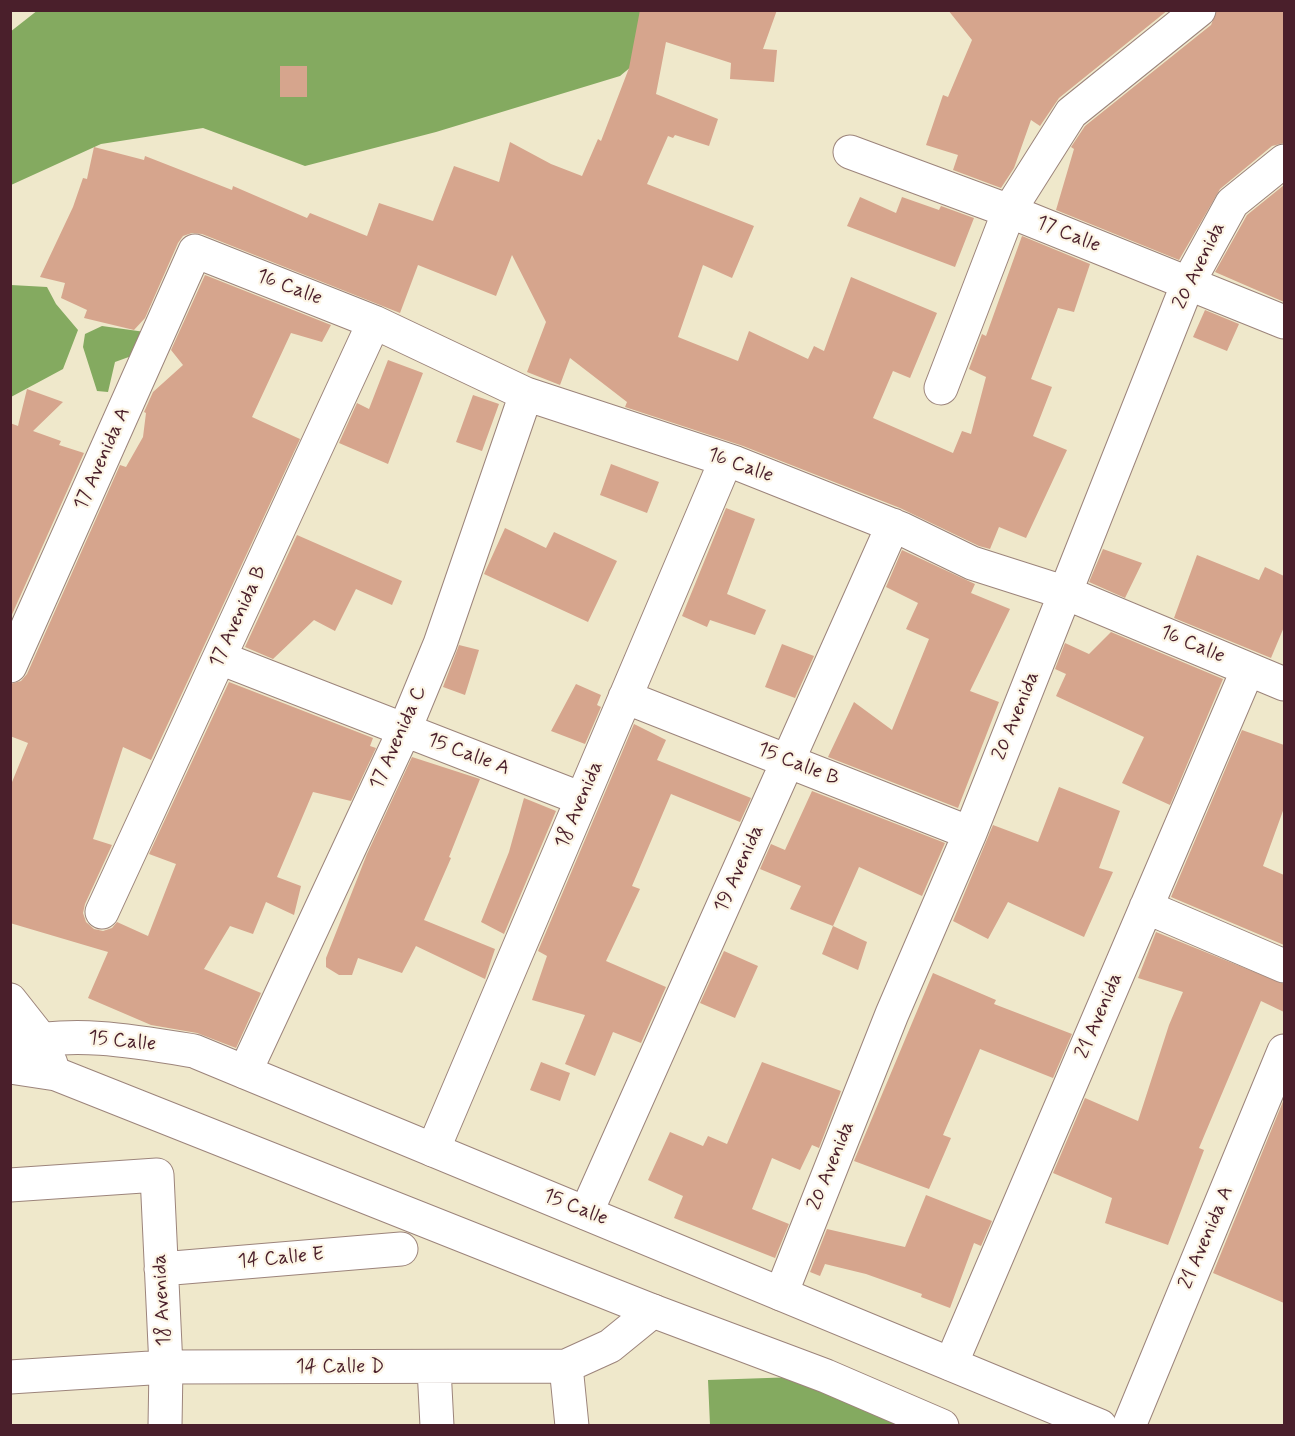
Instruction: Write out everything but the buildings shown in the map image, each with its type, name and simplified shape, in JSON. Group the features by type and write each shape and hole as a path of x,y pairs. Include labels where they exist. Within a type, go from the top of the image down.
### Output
{"street":[{"path":"941,388 1009,211 1071,113 1199,10"},
{"name":"17 Calle","path":"850,152 1009,211 1284,322"},
{"name":"20 Avenida","path":"781,1294 892,1014 970,833 1188,283 1232,203 1284,161"},
{"name":"16 Calle","path":"195,251 374,322 526,394 726,460 893,525 972,563 1066,593 1284,684"},
{"name":"17 Avenida A","path":"10,666 195,251"},
{"name":"17 Avenida B","path":"102,912 374,322"},
{"name":"17 Avenida C","path":"245,1072 404,731 440,644 526,394"},
{"name":"18 Avenida","path":"433,1150 726,460"},
{"name":"19 Avenida","path":"586,1213 893,525"},
{"name":"15 Calle A","path":"220,658 582,799"},
{"name":"21 Avenida","path":"951,1364 1248,669"},
{"name":"15 Calle B","path":"625,697 970,833"},
{"path":"1146,907 1284,966"},
{"path":"10,1000 25,1041 56,1074"},
{"name":"15 Calle","path":"25,1041 111,1037 194,1051 1100,1425"},
{"name":"21 Avenida A","path":"1129,1425 1284,1051"},
{"path":"10,1067 56,1074 653,1311 826,1376 942,1425"},
{"name":"18 Avenida","path":"10,1185 157,1175 166,1367 165,1425"},
{"name":"14 Calle E","path":"161,1269 400,1249"},
{"name":"14 Calle D","path":"10,1377 166,1367 566,1366 610,1346 653,1311"},
{"path":"566,1366 572,1425"},
{"path":"434,1368 437,1425"}],"green space":[{"path":"38,10 698,11 620,76 436,132 305,166 203,128 101,144 11,185 10,32"},
{"path":"11,285 47,287 56,304 78,330 63,369 11,397"},
{"path":"102,326 145,332 137,354 115,362 108,392 97,391 83,347 85,334"},
{"path":"826,1376 900,1425 710,1425 708,1380"}]}
